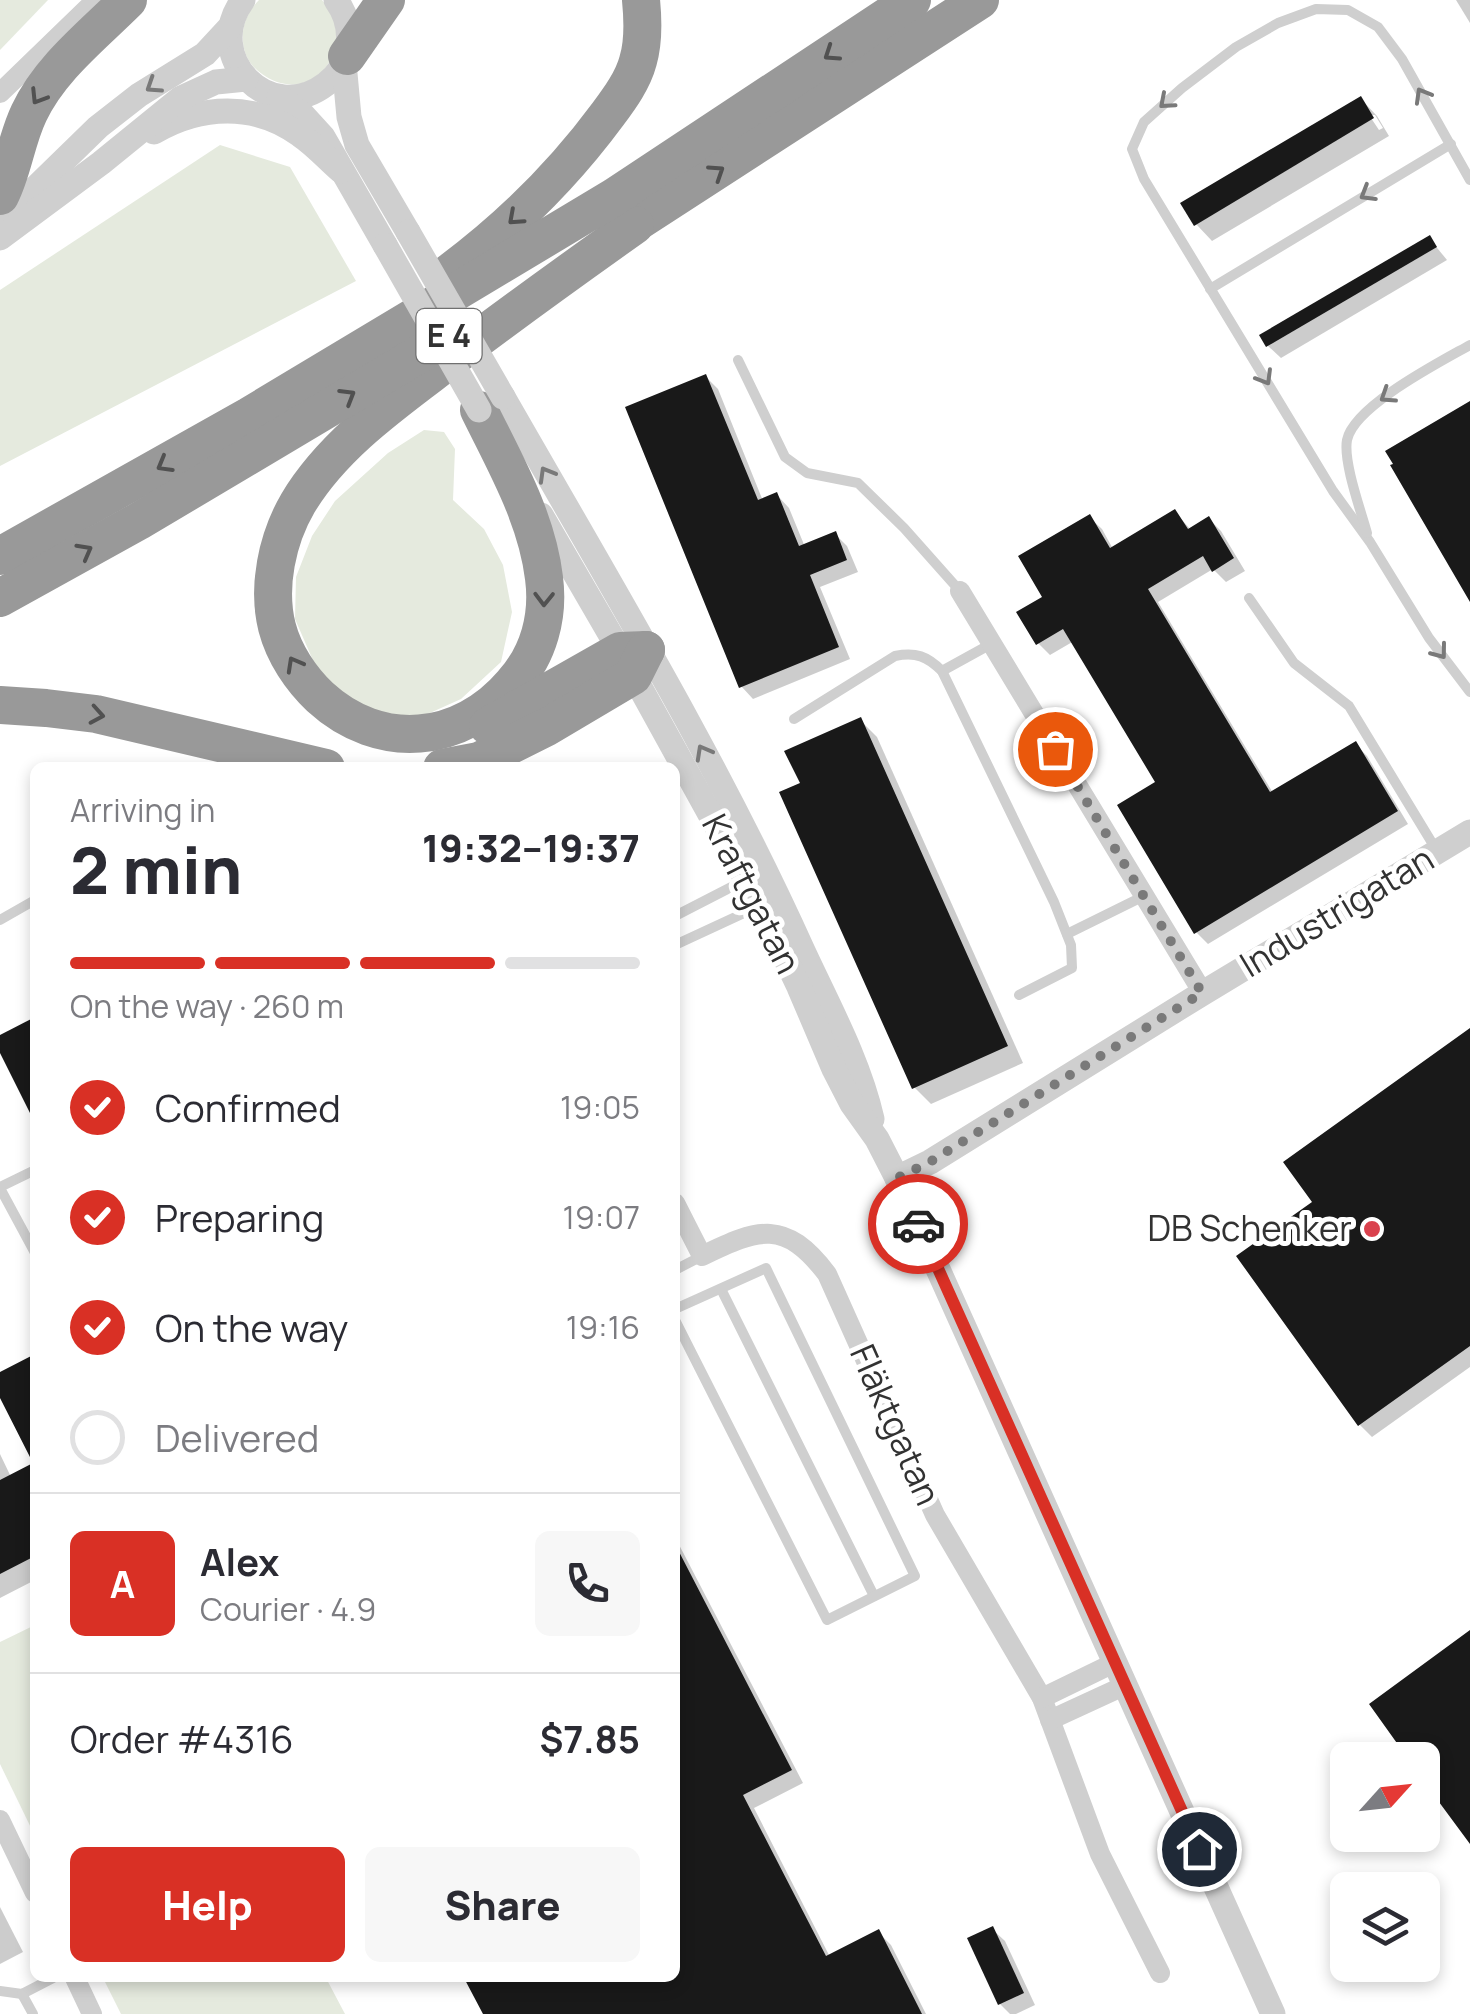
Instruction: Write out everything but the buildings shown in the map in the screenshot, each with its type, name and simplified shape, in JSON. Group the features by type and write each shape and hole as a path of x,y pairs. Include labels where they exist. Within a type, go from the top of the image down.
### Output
{"highway":[{"path":"0,196 22,129 45,86 128,0"},
{"path":"346,60 386,0"},
{"path":"249,416 466,260 521,213 591,138 621,96 638,64 644,30 641,0"},
{"name":"E 4","path":"0,556 249,416 614,197 912,0"},
{"name":"E 4","path":"0,598 140,521 635,225 980,0"},
{"path":"434,751 400,734 366,728 332,708 305,683 277,627 273,588 280,544 298,504 328,462 374,418 635,225"},
{"path":"434,751 460,725 508,690 523,672 538,644 545,612 544,578 534,530 515,484 491,403"},
{"path":"434,751 456,734 488,726 633,659"},
{"path":"0,706 96,714 300,762"}],"street":[{"path":"0,93 96,0"},
{"path":"336,0 348,23 349,117 357,145 408,232 491,403 633,659"},
{"path":"236,9 230,46 235,64 261,90 299,97 318,91 333,79 346,60"},
{"path":"0,214 20,204 98,127 139,95 205,54 236,9"},
{"path":"0,238 181,98 216,82 246,79"},
{"path":"279,96 322,137 385,245 491,403"},
{"path":"101,163 191,114 236,110 278,122 300,134 340,171"},
{"path":"960,591 1202,993"},
{"name":"Kraftgatan","path":"633,659 746,879 767,895"},
{"name":"Kraftgatan","path":"633,659 767,895 834,1069 897,1178 1273,2014"},
{"name":"Industrigatan","path":"897,1178 930,1162 1470,832"},
{"path":"680,1213 702,1256"},
{"name":"Fläktgatan","path":"702,1256 743,1236 768,1232 804,1248 817,1261 837,1294 935,1515 1042,1698 1100,1854 1160,1972"},
{"path":"1042,1698 1121,1674"},
{"path":"1050,1720 1121,1674"},
{"path":"0,1820 30,1883"},
{"path":"77,1982 92,2014"}],"lane":[{"path":"1470,180 1402,60 1378,27 1348,10 1316,10 1278,23 1236,47 1144,122 1132,150 1144,180 1333,491 1370,542 1429,638 1470,692"},
{"path":"1210,290 1451,144"},
{"path":"1370,542 1351,478 1347,439 1366,410 1470,345"},
{"path":"738,360 785,458 807,473 858,483 960,591"},
{"path":"1248,598 1294,663 1349,706 1438,852"},
{"path":"942,671 992,644"},
{"path":"794,719 895,656 912,652 942,671 1071,945 1072,968 1019,994"},
{"path":"680,913 746,879"},
{"path":"680,942 767,895"},
{"path":"1067,934 1144,896"},
{"path":"0,920 30,903"},
{"path":"30,1173 0,1188 30,1245"},
{"path":"680,1267 702,1256"},
{"path":"680,1307 766,1268 914,1576 827,1620 680,1330"},
{"path":"721,1289 874,1596"},
{"path":"0,1991 22,1994 45,1982"},
{"path":"22,1994 33,2014"}],"shaded area":[{"path":"0,0 48,0 0,50"},
{"path":"259,0 322,0 333,18 337,36 334,53 314,78 298,84 281,83 251,64 243,30"},
{"path":"220,145 290,167 356,281 0,466 0,290"},
{"path":"424,430 444,432 455,449 453,500 484,529 503,565 512,612 501,662 461,699 421,717 374,715 343,695 315,665 295,619 296,577 312,536 335,501 388,453"},
{"path":"30,1627 30,1826 0,1764 0,1642"},
{"path":"105,1982 328,1982 345,2014 121,2014"}],"way so far":[{"path":"918,1224 897,1178 930,1162 1202,993 1055,749"}],"place":[{"name":"DB Schenker","path":"1372,1229"}],"route":[{"path":"918,1224 1199,1849"}]}
